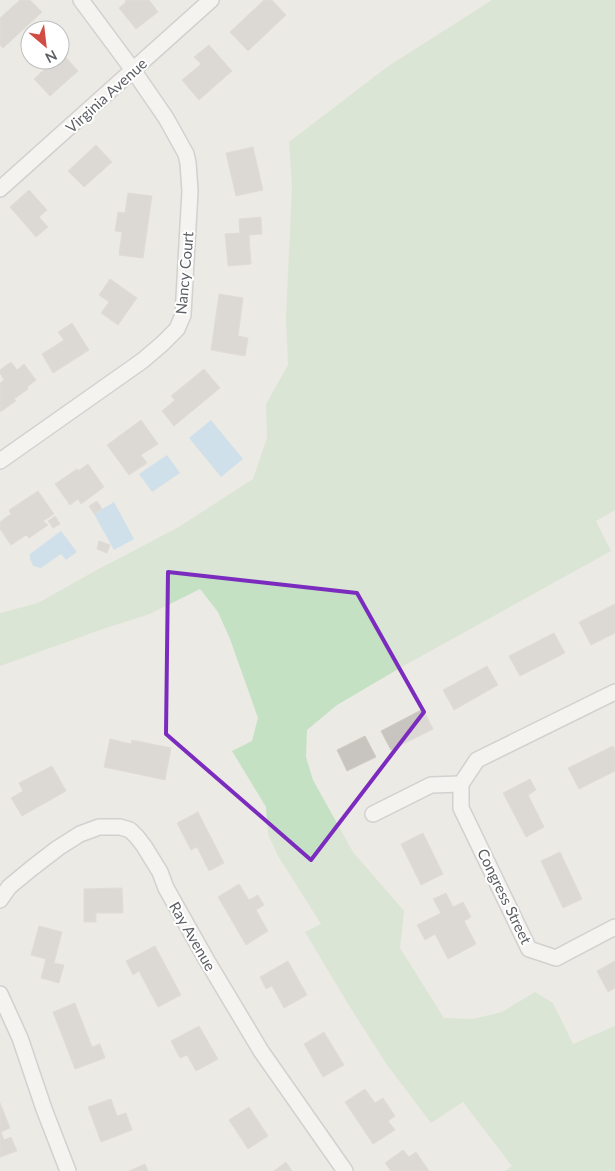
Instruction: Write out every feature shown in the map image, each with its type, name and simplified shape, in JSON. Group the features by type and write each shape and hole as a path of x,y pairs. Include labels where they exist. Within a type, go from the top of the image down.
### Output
{"street":[{"name":"Nancy Court","path":"0,460 142,361 177,329 183,315 190,191 186,154 166,118 134,70 81,0"},
{"name":"Virginia Avenue","path":"0,189 211,0"},
{"path":"373,814 431,785 461,784 477,760 615,692"},
{"name":"Congress Street","path":"461,784 461,808 529,949 556,958 615,927"},
{"name":"Ray Avenue","path":"0,900 9,887 32,868 80,834 99,826 120,827 130,830 144,846 206,959 261,1051 344,1171"},
{"path":"0,994 20,1038 44,1109 68,1171"}],"highlighted area":[{"path":"168,572 357,593 424,712 311,860 166,734"}],"green space":[{"path":"492,0 615,0 615,510 596,521 611,551 337,705 307,730 306,757 313,780 353,852 404,911 400,948 444,1018 473,1019 502,1012 535,992 553,1003 573,1044 615,1026 615,1171 505,1171 512,1166 463,1102 431,1123 387,1065 305,932 321,924 278,856 268,834 266,807 232,751 252,741 258,718 230,639 218,612 200,589 150,614 0,666 0,613 38,603 177,528 253,479 267,438 266,404 288,365 286,317 292,187 289,142 387,67"}],"water":[{"path":"211,420 243,459 221,477 189,438"},
{"path":"167,455 180,473 152,492 139,474"},
{"path":"114,502 134,539 114,550 94,514"},
{"path":"61,531 77,552 66,560 61,554 41,568 33,566 30,554"}],"building":[{"path":"20,0 30,0 42,12 33,20 20,20 20,32 3,48 0,45 0,18"},
{"path":"125,0 149,0 158,12 136,29 119,8 126,2"},
{"path":"264,0 272,0 286,15 248,51 230,32"},
{"path":"209,45 232,71 199,100 182,80 201,64 194,57"},
{"path":"70,62 78,71 50,96 34,79 43,70 70,70"},
{"path":"96,145 112,162 84,187 68,171"},
{"path":"253,147 263,190 236,196 226,153"},
{"path":"29,190 47,210 39,217 48,227 36,237 10,207"},
{"path":"128,193 152,196 143,258 119,255 122,232 115,231 118,212 125,213"},
{"path":"261,217 262,234 249,235 251,264 228,266 225,234 240,233 239,219"},
{"path":"110,279 137,298 118,325 101,313 109,302 99,295"},
{"path":"219,294 243,298 238,336 248,338 245,356 211,350"},
{"path":"72,323 89,350 53,373 42,354 64,340 58,332"},
{"path":"11,362 17,370 24,364 36,380 27,387 28,389 14,399 16,401 0,412 0,383 4,380 0,370"},
{"path":"204,369 220,388 174,426 162,411 175,400 171,396"},
{"path":"141,420 158,444 141,455 147,463 129,475 107,445"},
{"path":"88,464 104,487 81,504 78,499 70,505 55,484"},
{"path":"38,491 54,514 43,521 48,525 29,538 26,535 11,545 0,529 0,522 11,514 9,510"},
{"path":"97,501 102,509 94,514 89,506"},
{"path":"55,516 60,524 53,528 48,521"},
{"path":"99,541 110,545 107,553 97,549"},
{"path":"615,604 615,633 591,645 579,622"},
{"path":"554,633 565,653 520,676 509,656"},
{"path":"487,666 498,685 454,710 443,690"},
{"path":"423,709 433,729 391,750 381,731"},
{"path":"365,736 376,757 347,771 337,750"},
{"path":"110,739 131,744 132,740 171,748 165,780 104,767"},
{"path":"613,746 615,750 615,771 579,789 568,768"},
{"path":"52,766 66,791 22,816 11,798 23,791 19,783"},
{"path":"530,779 536,790 528,795 544,827 526,837 503,793"},
{"path":"198,812 224,863 209,871 197,847 191,850 177,823"},
{"path":"423,833 443,874 421,885 401,844"},
{"path":"560,852 582,899 563,908 541,861"},
{"path":"239,884 249,900 258,895 264,905 256,910 268,931 246,945 218,897"},
{"path":"122,888 123,913 96,913 96,922 84,922 84,889"},
{"path":"446,893 453,907 463,902 471,917 464,921 476,944 448,959 435,934 425,940 417,925 441,913 433,899"},
{"path":"39,926 62,932 54,963 64,965 59,983 41,978 46,959 31,955"},
{"path":"155,946 181,995 158,1007 139,971 133,975 126,961"},
{"path":"288,961 307,995 284,1008 272,986 266,989 260,977"},
{"path":"615,961 615,988 608,992 597,971"},
{"path":"75,1003 92,1047 100,1044 105,1058 75,1069 53,1012"},
{"path":"199,1026 218,1059 196,1071 187,1055 180,1058 171,1041"},
{"path":"324,1032 344,1065 323,1077 304,1044"},
{"path":"365,1089 375,1103 383,1098 395,1116 388,1121 395,1130 373,1144 345,1102"},
{"path":"111,1099 117,1116 126,1113 132,1130 101,1142 88,1107"},
{"path":"0,1103 10,1128 1,1132 4,1140 11,1137 17,1151 0,1157"},
{"path":"249,1107 268,1136 248,1149 229,1120"},
{"path":"403,1150 409,1157 416,1152 429,1171 391,1171 385,1163"},
{"path":"286,1162 292,1171 274,1171"},
{"path":"145,1164 148,1171 129,1171"}]}
